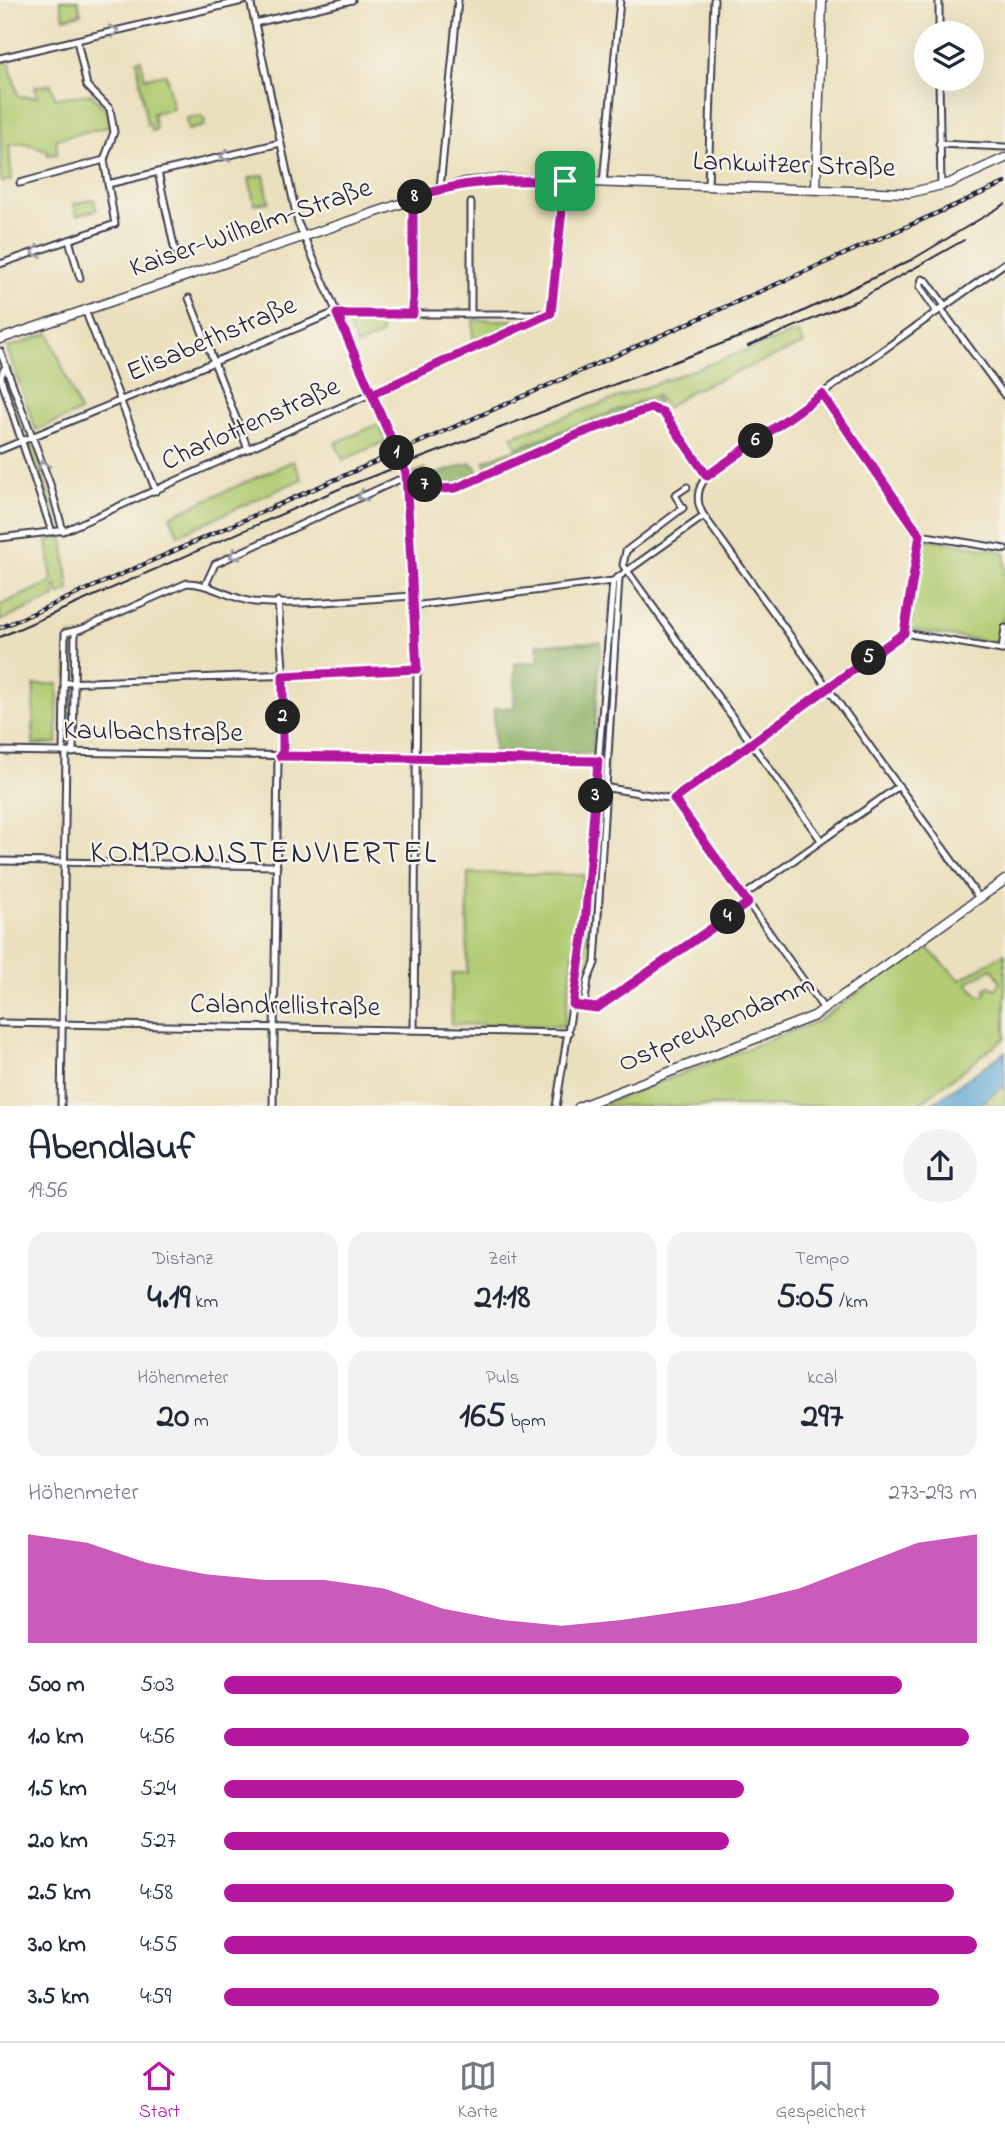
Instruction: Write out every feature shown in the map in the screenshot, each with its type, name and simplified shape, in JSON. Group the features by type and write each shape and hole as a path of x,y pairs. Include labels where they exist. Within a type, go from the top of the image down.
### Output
{"main road":[{"path":"816,189 822,0"},
{"name":"Lankwitzer Straße","path":"646,184 909,193 941,186 1005,158"},
{"name":"Kaiser-Wilhelm-Straße","path":"0,339 440,188 494,179 646,184"},
{"name":"Ostpreußendamm","path":"582,1106 824,1009 1005,880"}],"street":[{"path":"0,58 249,0 293,209 407,479 416,758 414,1030"},
{"path":"255,23 352,0"},
{"path":"440,188 458,0"},
{"path":"603,183 620,0"},
{"path":"708,186 714,0"},
{"path":"939,0 939,21"},
{"path":"0,264 116,224 104,160 114,132 110,109 87,86 78,40"},
{"path":"939,91 941,186"},
{"path":"108,184 280,143"},
{"path":"939,144 1005,147"},
{"path":"20,183 104,160"},
{"path":"158,172 175,251"},
{"path":"551,313 565,181"},
{"path":"413,198 413,314"},
{"path":"471,203 471,314"},
{"path":"69,240 80,278"},
{"path":"979,898 704,516 699,506 699,490 707,476 1005,263"},
{"path":"941,309 927,281 920,281 920,288 941,309 1005,396"},
{"path":"189,298 248,449"},
{"path":"85,310 156,491"},
{"name":"Elisabethstraße","path":"0,450 337,314 551,313"},
{"name":"Charlottenstraße","path":"0,538 63,531 551,313"},
{"path":"0,351 4,369 2,382 52,533"},
{"path":"4,369 10,374 63,531"},
{"path":"674,799 904,633 920,535 822,394"},
{"path":"205,586 211,568 381,488 407,479 439,489 456,488 579,434 651,408 663,412 707,476"},
{"path":"683,508 675,495 687,487"},
{"path":"699,506 683,508 626,551 622,562 821,840"},
{"path":"413,606 616,579 704,516"},
{"path":"920,535 1005,549"},
{"path":"556,1106 585,925 616,579"},
{"path":"584,1006 588,981 595,963 607,787 616,579"},
{"path":"68,752 64,683 65,633 187,583 205,586 243,600 412,596"},
{"path":"273,1106 280,756 283,752 283,674 278,601"},
{"path":"904,633 1003,652 1005,628"},
{"path":"61,1106 64,862 75,631"},
{"path":"64,683 414,669"},
{"name":"Kaulbachstraße","path":"0,751 598,761"},
{"path":"597,786 674,799 824,1009"},
{"path":"743,896 899,786"},
{"path":"0,861 277,866"},
{"path":"573,1005 602,1006 748,903"},
{"name":"Calandrellistraße","path":"0,1023 569,1033"}],"green space":[{"path":"60,0 78,0 81,14 64,18"},
{"path":"141,59 145,78 166,74 173,109 153,113 156,130 151,131 150,124 147,125 137,60"},
{"path":"9,61 18,96 37,97 35,87 51,84 55,98 91,94 107,111 111,126 57,139 57,154 48,155 47,150 24,143 9,145 12,180 1,182 0,63"},
{"path":"201,116 205,120 204,126 188,130 186,118"},
{"path":"264,175 269,202 254,204 249,178"},
{"path":"94,199 97,210 77,215 74,204"},
{"path":"346,320 381,320 381,335 357,346"},
{"path":"473,320 513,320 514,324 473,342"},
{"path":"797,332 804,344 691,391 666,408 657,395 517,448 512,436"},
{"path":"49,333 80,412 36,430 7,348"},
{"path":"8,377 28,431 23,433 4,378"},
{"path":"655,396 658,401 656,406 568,436 489,471 484,461"},
{"path":"378,424 386,441 343,460 335,443"},
{"path":"34,445 58,524 52,525 28,447"},
{"path":"293,461 302,479 178,535 170,516"},
{"path":"470,463 477,467 478,476 454,484 424,483 415,480 412,473 425,469 428,477"},
{"path":"63,537 69,590 59,595 57,586 54,587 55,597 0,621 0,605 52,582 47,539"},
{"path":"928,539 1005,552 1005,610 998,643 910,630 923,542"},
{"path":"617,589 605,784 599,783 612,596"},
{"path":"71,635 74,637 72,678 67,678 67,639"},
{"path":"601,642 593,753 494,753 494,708 514,708 515,664 539,662 537,644"},
{"path":"58,684 57,743 33,745 34,685"},
{"path":"72,688 71,746 66,746 66,689"},
{"path":"599,791 605,792 592,965 582,998 577,997 587,927"},
{"path":"468,873 584,875 564,1026 451,1024 452,973 467,973"},
{"path":"927,944 927,948 960,980 1005,953 1005,1038 916,1106 598,1106 818,1021","holes":["992,968 1001,982 996,989 989,986 984,990 987,993 984,996 978,995 967,983"]},
{"path":"1005,1085 1005,1106 978,1106"}],"water":[{"path":"1005,1052 1005,1085 977,1106 929,1106"}],"tram line":[{"path":"0,637 339,489 787,319 913,259 1005,204"},
{"path":"748,346 858,300 964,240"}],"railway":[{"path":"0,628 1005,183"}],"district":[{"name":"KOMPONISTENVIERTEL","path":"264,854"}],"route":[{"path":"565,181 482,180 455,184 413,198 413,314 337,314 407,479 439,489 456,488 579,434 651,408 663,412 707,476 822,394 920,535 904,633 674,799 748,903 599,1008 573,1005 585,925 598,761 280,756 283,752 283,676 340,674 381,668 417,669 407,479 406,473 384,423 382,417 372,394 551,313 565,181"}]}
